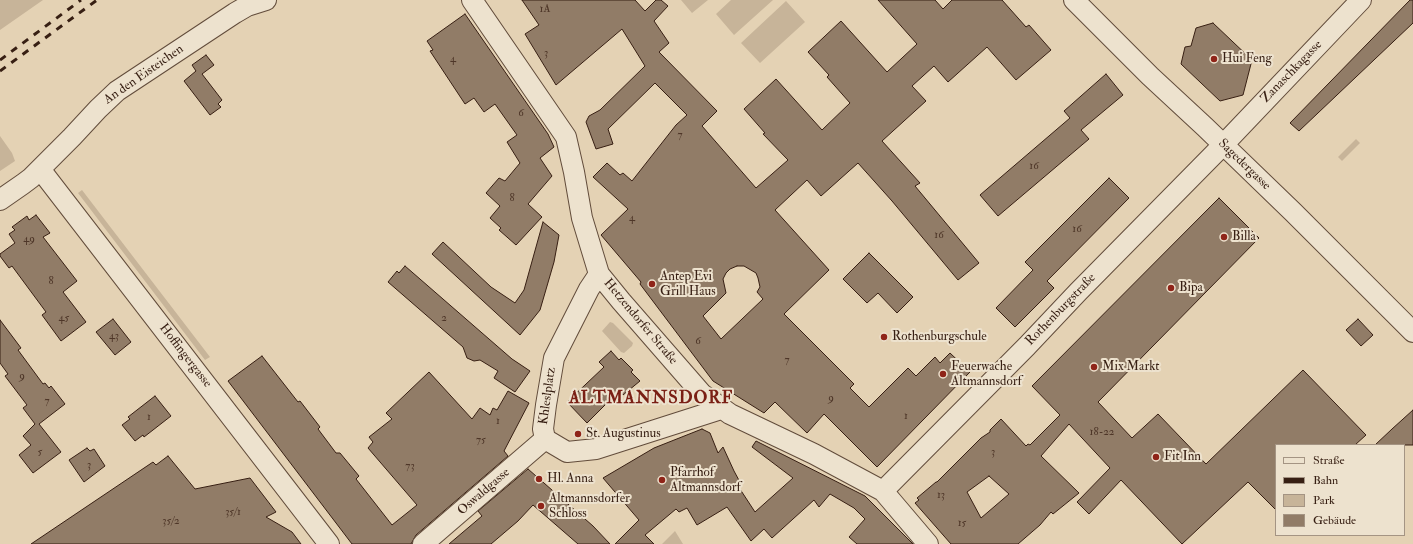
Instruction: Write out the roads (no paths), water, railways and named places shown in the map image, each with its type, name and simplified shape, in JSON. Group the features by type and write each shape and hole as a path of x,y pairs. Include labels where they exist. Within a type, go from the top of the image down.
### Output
{"street":[{"name":"An den Eisteichen","path":"0,200 23,184 40,169 72,138 98,109 117,92 235,13 247,6 266,0"},
{"name":"Hetzendorfer Straße","path":"472,0 566,137 582,218 599,274 621,301 702,394 721,409 814,454 883,491 928,544"},
{"name":"Sagedergasse","path":"1074,0 1150,76 1293,212 1413,332"},
{"name":"Zanaschkagasse","path":"1223,145 1362,0"},
{"name":"Rothenburgstraße","path":"883,491 1223,145"},
{"name":"Hoffingergasse","path":"40,169 329,544"},
{"name":"Khleslplatz","path":"599,274 554,358 546,405 544,429 545,440 567,452 596,449 721,409"},
{"name":"Oswaldgasse","path":"423,544 545,440"}],"railway":[{"path":"0,60 81,0"},
{"path":"0,71 97,0"}],"place":[{"name":"Hui Feng","path":"1214,59"},
{"name":"Billa","path":"1224,237"},
{"name":"Antep Evi Grill Haus","path":"652,284"},
{"name":"Bipa","path":"1171,288"},
{"name":"Rothenburgschule","path":"884,337"},
{"name":"Mix Markt","path":"1094,367"},
{"name":"Feuerwache Altmannsdorf","path":"943,374"},
{"name":"St. Augustinus","path":"578,434"},
{"name":"Fit Inn","path":"1156,457"},
{"name":"Hl. Anna","path":"539,479"},
{"name":"Pfarrhof Altmannsdorf","path":"662,480"},
{"name":"Altmannsdorfer Schloss","path":"541,506"}],"district":[{"name":"ALTMANNSDORF","path":"651,399"}]}
